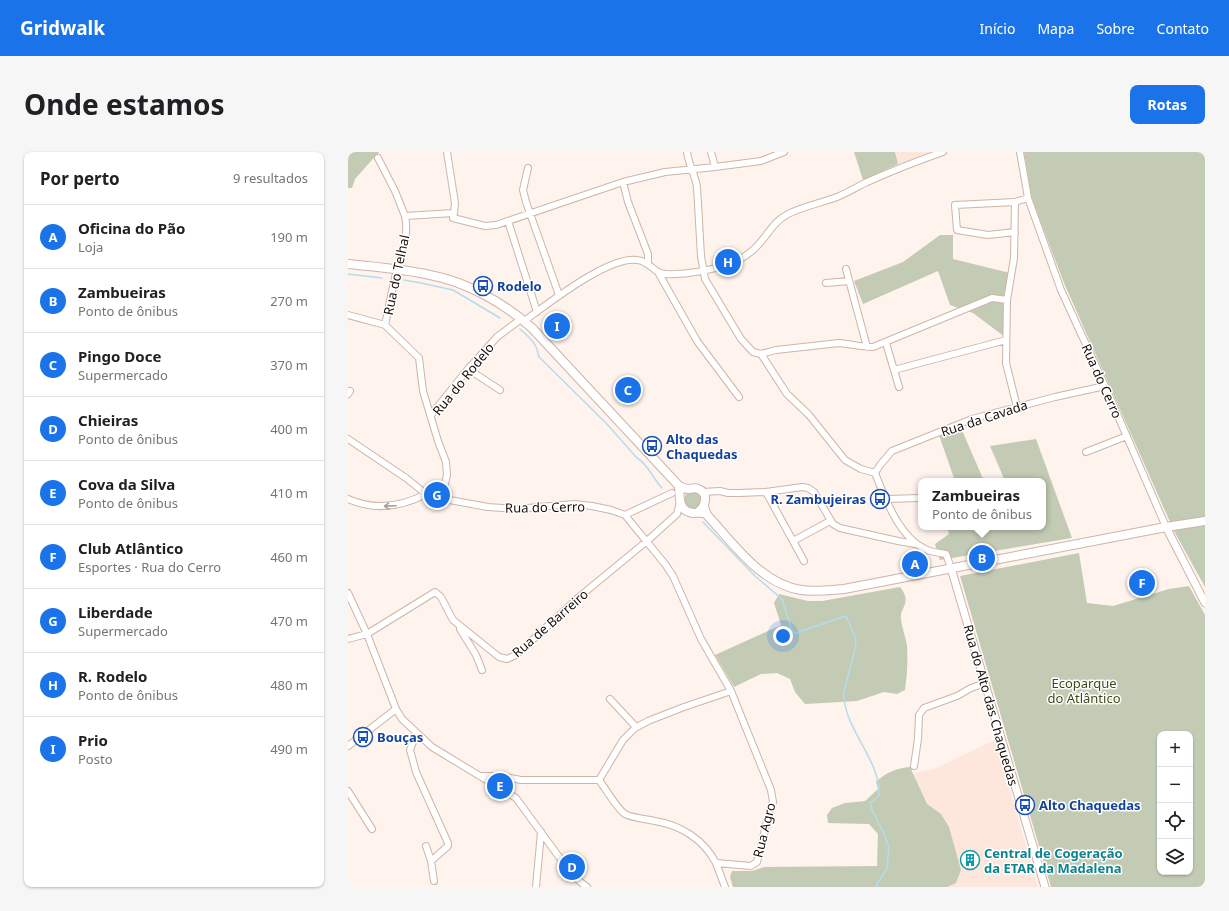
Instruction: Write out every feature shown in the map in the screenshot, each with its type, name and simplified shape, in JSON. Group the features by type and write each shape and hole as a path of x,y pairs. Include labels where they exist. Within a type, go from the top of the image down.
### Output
{"main road":[{"path":"348,264 398,269 431,275 454,282 482,294 522,320 679,486 688,489 696,488 700,504 707,515 757,568 766,575 783,584 801,590 821,591 844,589 1166,527 1205,521"},
{"path":"679,486 684,509 700,504"},
{"path":"681,500 684,491 688,489"}],"street":[{"path":"447,152 455,203 454,218 485,226 508,222 572,198 623,182 665,172 761,161 784,152"},
{"path":"687,152 689,164 695,177 697,187 699,234 705,279 741,339 753,352 761,354 776,350 839,343 873,347 886,343 992,298 1007,300"},
{"path":"711,152 715,167"},
{"path":"658,272 684,273 724,266 741,259 753,250 776,222 788,214 804,207 838,197 860,185 897,169 943,152"},
{"name":"Rua do Cerro","path":"1020,152 1028,198 1060,290 1105,386 1166,527 1205,603"},
{"path":"378,158 395,191 405,216"},
{"path":"528,168 524,190 530,214 559,295"},
{"path":"623,182 628,202 648,254 648,263 658,272 697,341 739,397"},
{"path":"1015,232 988,235 957,230 955,206 1015,202 1028,198"},
{"path":"1015,202 1014,258 1007,300 1006,363 1017,407"},
{"name":"Rua do Telhal","path":"385,325 405,244 407,222 405,216 454,213"},
{"path":"508,222 537,312"},
{"name":"Rua do Rodelo","path":"439,497 444,488 447,475 446,462 431,415 468,369 497,337 537,312 559,295 596,273 629,260 638,260 648,263"},
{"path":"846,269 867,347"},
{"path":"826,283 850,281"},
{"path":"348,315 385,325 419,358 423,391 431,415"},
{"path":"894,370 1006,340"},
{"path":"886,343 899,387"},
{"path":"761,354 787,394 808,415 845,460 862,469 875,473 894,516 915,544"},
{"path":"468,369 500,390"},
{"name":"Rua da Cavada","path":"875,473 892,451 972,419 1105,386"},
{"path":"1086,452 1127,436"},
{"path":"348,439 406,478 426,494 413,501 399,505 371,505 354,502 348,499"},
{"path":"677,514 700,504 713,491 739,493 766,492 802,487 808,488 814,492 830,521 836,526 915,544"},
{"path":"766,492 804,561"},
{"path":"599,780 623,740 636,727 684,707 731,691 701,640 673,576 647,541 625,515 672,493"},
{"name":"Rua do Cerro","path":"426,494 488,507 516,509 574,504 611,510 625,515"},
{"path":"886,499 918,498"},
{"path":"677,514 681,500"},
{"name":"Rua de Barreiro","path":"367,634 435,592 441,597 453,620 500,657 507,659 516,655 579,597 647,541 677,514"},
{"path":"793,541 830,521"},
{"name":"Rua do Alto das Chaquedas","path":"915,544 926,550 946,554 1045,887"},
{"path":"348,593 367,634 396,709 402,720 432,747 516,798 578,880 587,887"},
{"path":"459,625 476,655 482,670"},
{"path":"348,639 367,634"},
{"path":"914,766 918,739 919,715 924,708 957,696 971,688 985,683"},
{"name":"Rua Agro","path":"716,863 751,866 757,862 773,802 771,790 731,691"},
{"path":"610,699 636,727"},
{"path":"348,746 396,709"},
{"path":"416,734 410,750 416,772 448,843 448,846 431,861"},
{"path":"480,776 500,776 520,780 599,780"},
{"path":"599,780 618,808 625,814 668,823 700,841 711,854 716,863 725,887"},
{"path":"348,791 372,829"},
{"path":"536,887 541,832"},
{"path":"426,846 431,861 434,881"},
{"path":"540,852 553,848"},
{"path":"578,880 580,887"}],"shaded area":[{"path":"895,152 932,152 898,164"},
{"path":"995,740 1038,887 945,887 914,773 934,769"}],"green space":[{"path":"348,152 379,152 355,179 352,188 348,188"},
{"path":"854,152 895,152 898,164 863,180"},
{"path":"1024,152 1205,152 1205,587 1174,531 1064,283 1032,199"},
{"path":"940,235 953,235 953,259 1014,274 1009,309 1010,342 973,313 950,305 938,271 863,304 854,281 903,262"},
{"path":"961,428 983,478 954,478 939,435"},
{"path":"1036,439 1072,538 940,560 935,544 949,534 948,530 1046,530 1046,478 1004,478 990,446"},
{"path":"693,491 699,494 702,500 699,506 693,509 687,506 684,500 687,494"},
{"name":"Ecoparque do Atlântico","path":"1079,553 1087,603 1113,606 1169,589 1189,586 1205,615 1205,887 1051,887 960,576"},
{"path":"900,587 904,593 906,601 901,619 907,646 907,674 905,690 897,694 884,692 857,701 805,704 795,692 790,679 777,673 761,674 734,687 715,655 781,625 774,603 779,594 808,601 822,601"},
{"path":"910,767 927,804 941,814 949,827 961,870 956,883 947,887 733,887 730,877 732,871 752,871 764,867 877,866 878,834 869,824 828,823 827,815 832,808 845,803 865,801 878,789 876,782 883,776 900,768"}],"waterway":[{"path":"348,274 382,278"},
{"path":"404,280 453,290 500,318"},
{"path":"520,329 530,338 538,352 539,357 606,423 644,464 662,488"},
{"path":"703,522 755,576 782,599 793,634 846,616 856,642 844,691 844,699 851,724 875,771 879,796 870,803 889,847 887,868 876,886 878,887"}],"place":[{"name":"R. Rodelo","path":"728,262"},
{"name":"Rodelo","path":"483,286"},
{"name":"Prio","path":"557,326"},
{"name":"Pingo Doce","path":"628,390"},
{"name":"Alto das Chaquedas","path":"652,446"},
{"name":"Liberdade","path":"437,495"},
{"name":"R. Zambujeiras","path":"880,499"},
{"name":"Zambueiras","path":"982,558"},
{"name":"Oficina do Pão","path":"915,564"},
{"name":"Club Atlântico","path":"1142,583"},
{"name":"Bouças","path":"363,737"},
{"name":"Cova da Silva","path":"500,786"},
{"name":"Alto Chaquedas","path":"1025,805"},
{"name":"Central de Cogeração da ETAR da Madalena","path":"970,860"},
{"name":"Chieiras","path":"572,867"}]}
